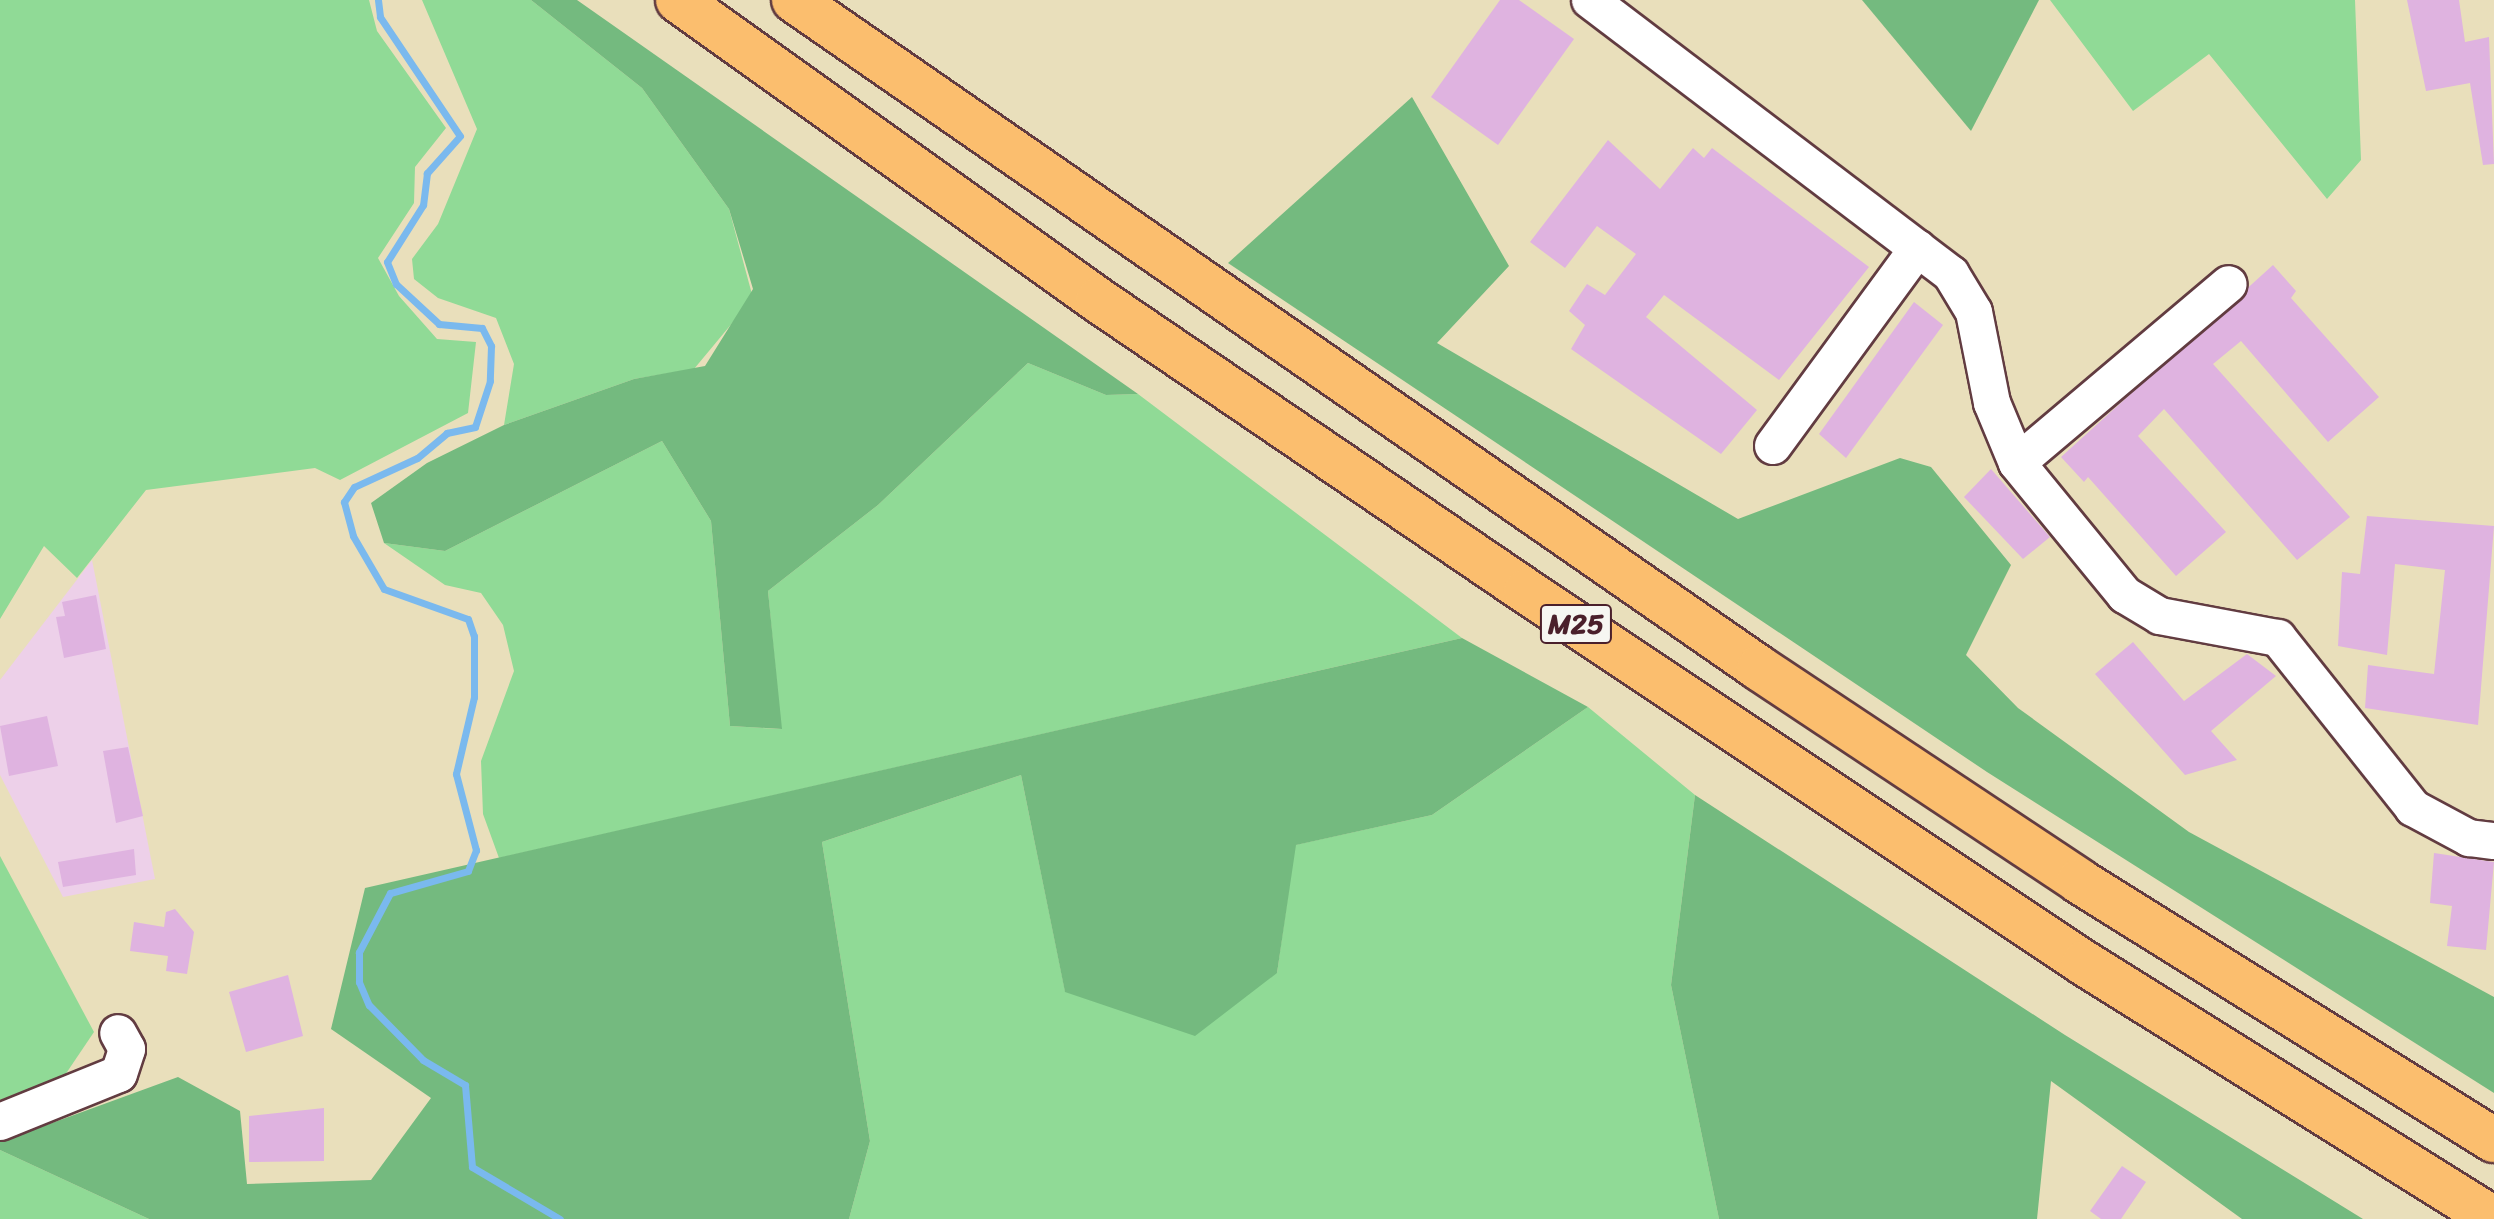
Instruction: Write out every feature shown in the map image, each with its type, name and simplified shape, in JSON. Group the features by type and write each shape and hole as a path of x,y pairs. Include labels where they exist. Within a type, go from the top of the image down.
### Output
{"highway":[{"name":"M25","path":"678,0 1098,300 1526,591 2084,963 2494,1219"},
{"name":"M25","path":"794,0 1772,676 2079,881 2494,1140"}],"street":[{"path":"1590,0 1951,274 1974,312 1992,403 2017,463 2125,595 2160,616 2278,638 2413,808 2469,838 2494,841"},
{"path":"1773,446 1918,248"},
{"path":"2017,463 2229,284"},
{"path":"0,1122 119,1074 127,1049 118,1033"}],"shaded area":[{"path":"92,560 155,879 63,897 0,775 0,680"}],"green space":[{"path":"0,0 369,0 377,31 446,128 415,167 414,203 378,258 399,296 437,339 476,342 468,413 340,480 315,468 146,490 77,578 44,546 0,619"},
{"path":"422,0 531,0 642,88 729,209 753,298 694,369 634,379 504,425 514,364 496,318 438,298 414,279 412,259 438,224 477,129"},
{"path":"531,0 577,0 1138,394 1106,395 1028,363 878,505 768,591 782,729 730,726 711,521 662,441 445,551 384,543 371,503 427,463 504,425 634,379 705,366 753,289 729,209 642,88"},
{"path":"1862,0 2039,0 1971,131"},
{"path":"2050,0 2355,0 2361,160 2327,199 2209,54 2133,111"},
{"path":"1412,97 1509,266 1437,343 1738,519 1900,458 1931,467 2011,565 1966,655 2018,708 2189,832 2494,997 2494,1093 1987,772 1228,263"},
{"path":"1028,363 1106,395 1138,394 1462,638 499,858 483,814 481,761 514,671 503,625 481,593 445,585 384,543 445,551 662,441 711,521 730,726 781,729 768,591 878,505"},
{"path":"1462,638 1588,707 1432,815 1296,845 1277,973 1195,1036 1065,992 1021,775 822,842 870,1141 849,1219 149,1219 0,1150 0,1142 178,1077 240,1111 247,1184 371,1180 431,1098 331,1029 365,888"},
{"path":"1588,707 1695,795 1671,985 1719,1219 849,1219 870,1141 822,842 1021,775 1065,991 1277,973 1295,845 1432,815"},
{"path":"1695,795 2065,1035 2363,1219 2242,1219 2051,1081 2037,1219 1719,1219 1671,985"},
{"path":"0,856 94,1032 65,1075 0,1100"},
{"path":"0,1150 149,1219 0,1219"}],"building":[{"path":"1500,0 1519,0 1574,39 1498,145 1431,97"},
{"path":"2407,0 2459,0 2465,42 2489,37 2494,164 2483,165 2470,83 2426,91"},
{"path":"1608,140 1660,189 1693,148 1704,158 1712,148 1869,267 1779,380 1664,295 1646,317 1757,410 1721,454 1571,349 1585,325 1569,311 1587,284 1605,295 1636,254 1597,226 1565,268 1530,242"},
{"path":"2273,265 2296,291 2291,298 2379,397 2328,442 2241,341 2213,364 2350,517 2297,560 2164,409 2138,436 2226,532 2176,576 2088,477 2084,482 2061,457"},
{"path":"1914,302 1943,325 1846,458 1819,434"},
{"path":"1991,469 2050,537 2023,559 1964,497"},
{"path":"2367,516 2494,526 2478,725 2365,708 2368,665 2434,674 2445,570 2395,564 2387,655 2338,646 2342,572 2360,574"},
{"path":"96,595 106,649 64,658 56,617 65,616 62,602"},
{"path":"2133,642 2184,701 2247,654 2276,676 2211,731 2237,760 2185,775 2095,674"},
{"path":"47,716 58,766 9,776 0,726"},
{"path":"128,747 143,816 116,823 103,751"},
{"path":"134,849 136,875 63,887 58,862"},
{"path":"2434,853 2494,862 2486,950 2447,946 2452,906 2430,903"},
{"path":"175,909 194,932 187,974 166,971 168,956 130,951 134,922 164,927 166,912"},
{"path":"288,975 303,1036 246,1052 229,992"},
{"path":"324,1108 324,1161 249,1162 249,1116"},
{"path":"2122,1166 2146,1182 2121,1219 2101,1219 2090,1211"}],"waterway":[{"path":"378,0 380,17 460,136 427,173 423,205 387,262 396,284 439,324 482,328 491,346 490,381 475,427 447,433 417,458 354,487 344,502 353,536 384,589 468,619 474,636 474,697 456,774 476,850 468,871 390,893 359,952 359,982 369,1005 423,1060 465,1085 472,1167 560,1219"}]}
